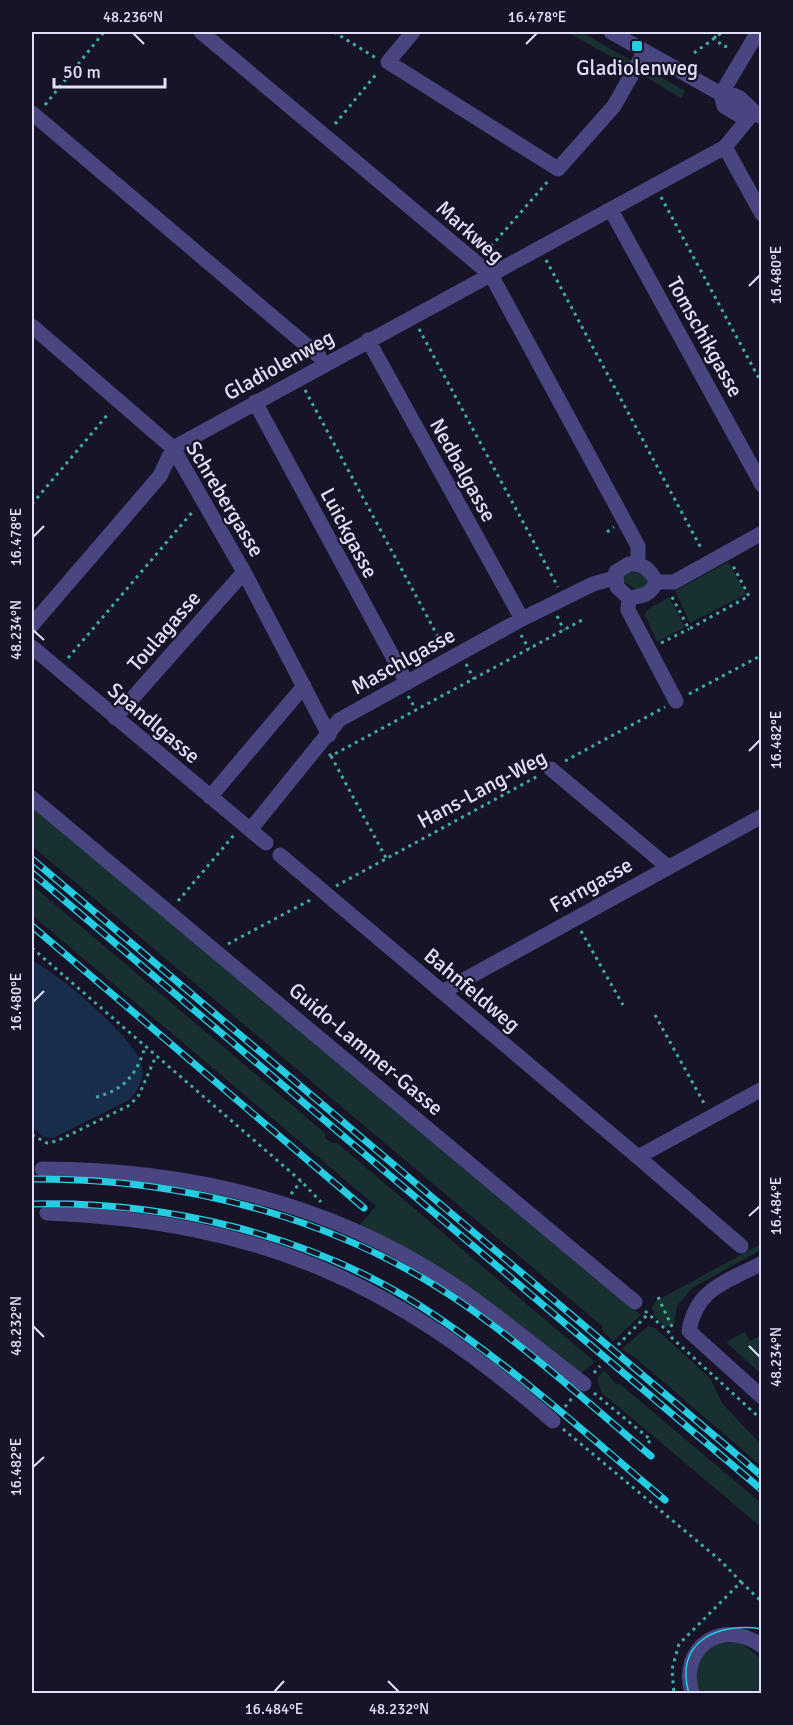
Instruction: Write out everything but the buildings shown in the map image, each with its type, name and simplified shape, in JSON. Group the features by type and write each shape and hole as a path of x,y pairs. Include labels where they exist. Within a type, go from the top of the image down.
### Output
{"street":[{"name":"Markweg","path":"201,32 490,275 638,546 639,564"},
{"path":"413,32 388,62 558,169 614,106 645,51"},
{"path":"611,32 721,94"},
{"path":"757,115 739,115 724,106 721,94 758,32"},
{"path":"33,115 320,356"},
{"name":"Gladiolenweg","path":"173,448 725,147 757,115"},
{"path":"725,147 762,214"},
{"name":"Tomschikgasse","path":"611,210 762,485"},
{"name":"Schrebergasse","path":"32,326 173,448 244,572 329,735"},
{"name":"Nedbalgasse","path":"368,340 521,626"},
{"name":"Luickgasse","path":"255,402 407,689"},
{"path":"32,625 160,476 173,448"},
{"path":"656,582 674,582 762,533"},
{"path":"639,564 652,573 656,582 653,591 629,598 617,587 614,578 622,567 639,564"},
{"name":"Toulagasse","path":"115,718 244,572"},
{"name":"Maschlgasse","path":"247,827 329,735 339,720 407,689 593,584 614,578"},
{"path":"629,598 628,610 676,701"},
{"name":"Spandlgasse","path":"32,647 247,827"},
{"path":"210,797 304,686"},
{"path":"551,769 668,867"},
{"name":"Guido-Lammer-Gasse","path":"32,798 635,1302"},
{"name":"Farngasse","path":"442,992 762,816"},
{"path":"247,827 266,843"},
{"name":"Bahnfeldweg","path":"280,855 741,1246"},
{"path":"638,1157 762,1089"},
{"path":"42,1169 101,1169 162,1176 225,1188 313,1214 363,1235 447,1281 502,1320 584,1384"},
{"path":"47,1213 168,1223 260,1245 301,1259 385,1298 446,1335 553,1420"},
{"path":"762,1263 710,1291 698,1301 682,1333 762,1396"},
{"path":"692,1694 689,1673 691,1662 697,1652 712,1638 738,1634 762,1646"}],"path":[{"path":"33,115 104,32"},
{"path":"326,136 385,64 334,32"},
{"path":"694,53 714,36 723,32"},
{"path":"714,36 722,46 731,47"},
{"path":"476,263 558,169"},
{"path":"655,186 762,384"},
{"path":"539,248 705,555"},
{"path":"412,317 561,591"},
{"path":"299,378 447,653"},
{"path":"32,504 111,411"},
{"path":"58,670 197,506"},
{"path":"654,647 749,596 730,560"},
{"path":"670,593 689,628"},
{"path":"556,614 564,630"},
{"path":"331,756 582,620"},
{"path":"521,626 529,649"},
{"name":"Hans-Lang-Weg","path":"216,951 762,655"},
{"path":"466,662 474,678"},
{"path":"407,689 416,710"},
{"path":"329,735 331,756 386,858"},
{"path":"169,911 247,827"},
{"path":"574,919 623,1005"},
{"path":"32,948 301,1181 324,1204"},
{"path":"655,1015 712,1116"},
{"path":"96,1096 123,1087 132,1077 145,1047"},
{"path":"32,1135 47,1143 57,1141 130,1105 139,1095 156,1056"},
{"path":"658,1297 682,1333 671,1337"},
{"path":"635,1302 762,1420"},
{"path":"618,1345 648,1314"},
{"path":"584,1384 651,1440 647,1444"},
{"path":"565,1407 572,1398"},
{"path":"553,1420 621,1475 762,1602"},
{"path":"674,1694 672,1669 679,1644 741,1582"}],"green space":[{"path":"567,32 581,32 636,63 633,69"},
{"path":"643,67 685,91 681,98 639,73"},
{"path":"728,562 746,594 690,623 675,591"},
{"path":"630,572 643,574 649,581 649,586 637,590 624,582 623,576"},
{"path":"669,597 685,627 657,642 645,615 647,610"},
{"path":"32,807 641,1315 613,1341 603,1332 602,1326 32,846"},
{"path":"32,885 325,1133 325,1138 331,1143 337,1143 595,1362 581,1373 359,1226 376,1206 32,915"},
{"path":"761,1244 761,1250 692,1288 677,1306 674,1325 666,1327 654,1315 652,1307 656,1301"},
{"path":"648,1326 655,1328 710,1378 722,1403 761,1445 761,1466 637,1359 622,1349"},
{"path":"745,1332 750,1341 761,1335 761,1374 726,1342"},
{"path":"604,1370 616,1384 621,1385 761,1503 761,1527 601,1392 597,1379"},
{"path":"735,1642 744,1645 761,1659 761,1693 696,1694 697,1660 717,1643"}],"water":[{"path":"32,961 59,978 112,1024 137,1055 143,1072 140,1085 129,1100 53,1138 43,1137 32,1127"}],"tram line":[{"path":"689,1694 686,1676 688,1660 694,1648 703,1639 730,1629 762,1629"}],"railway":[{"path":"32,859 762,1476"},
{"path":"32,873 762,1490"},
{"path":"32,926 364,1208"},
{"path":"32,1179 148,1186 206,1196 262,1210 317,1228 371,1251 423,1278 472,1310 541,1363 651,1456"},
{"path":"32,1204 133,1209 184,1216 234,1227 284,1242 378,1281 422,1307 486,1352 665,1500"}],"place":[{"name":"Gladiolenweg","path":"637,46"}]}
